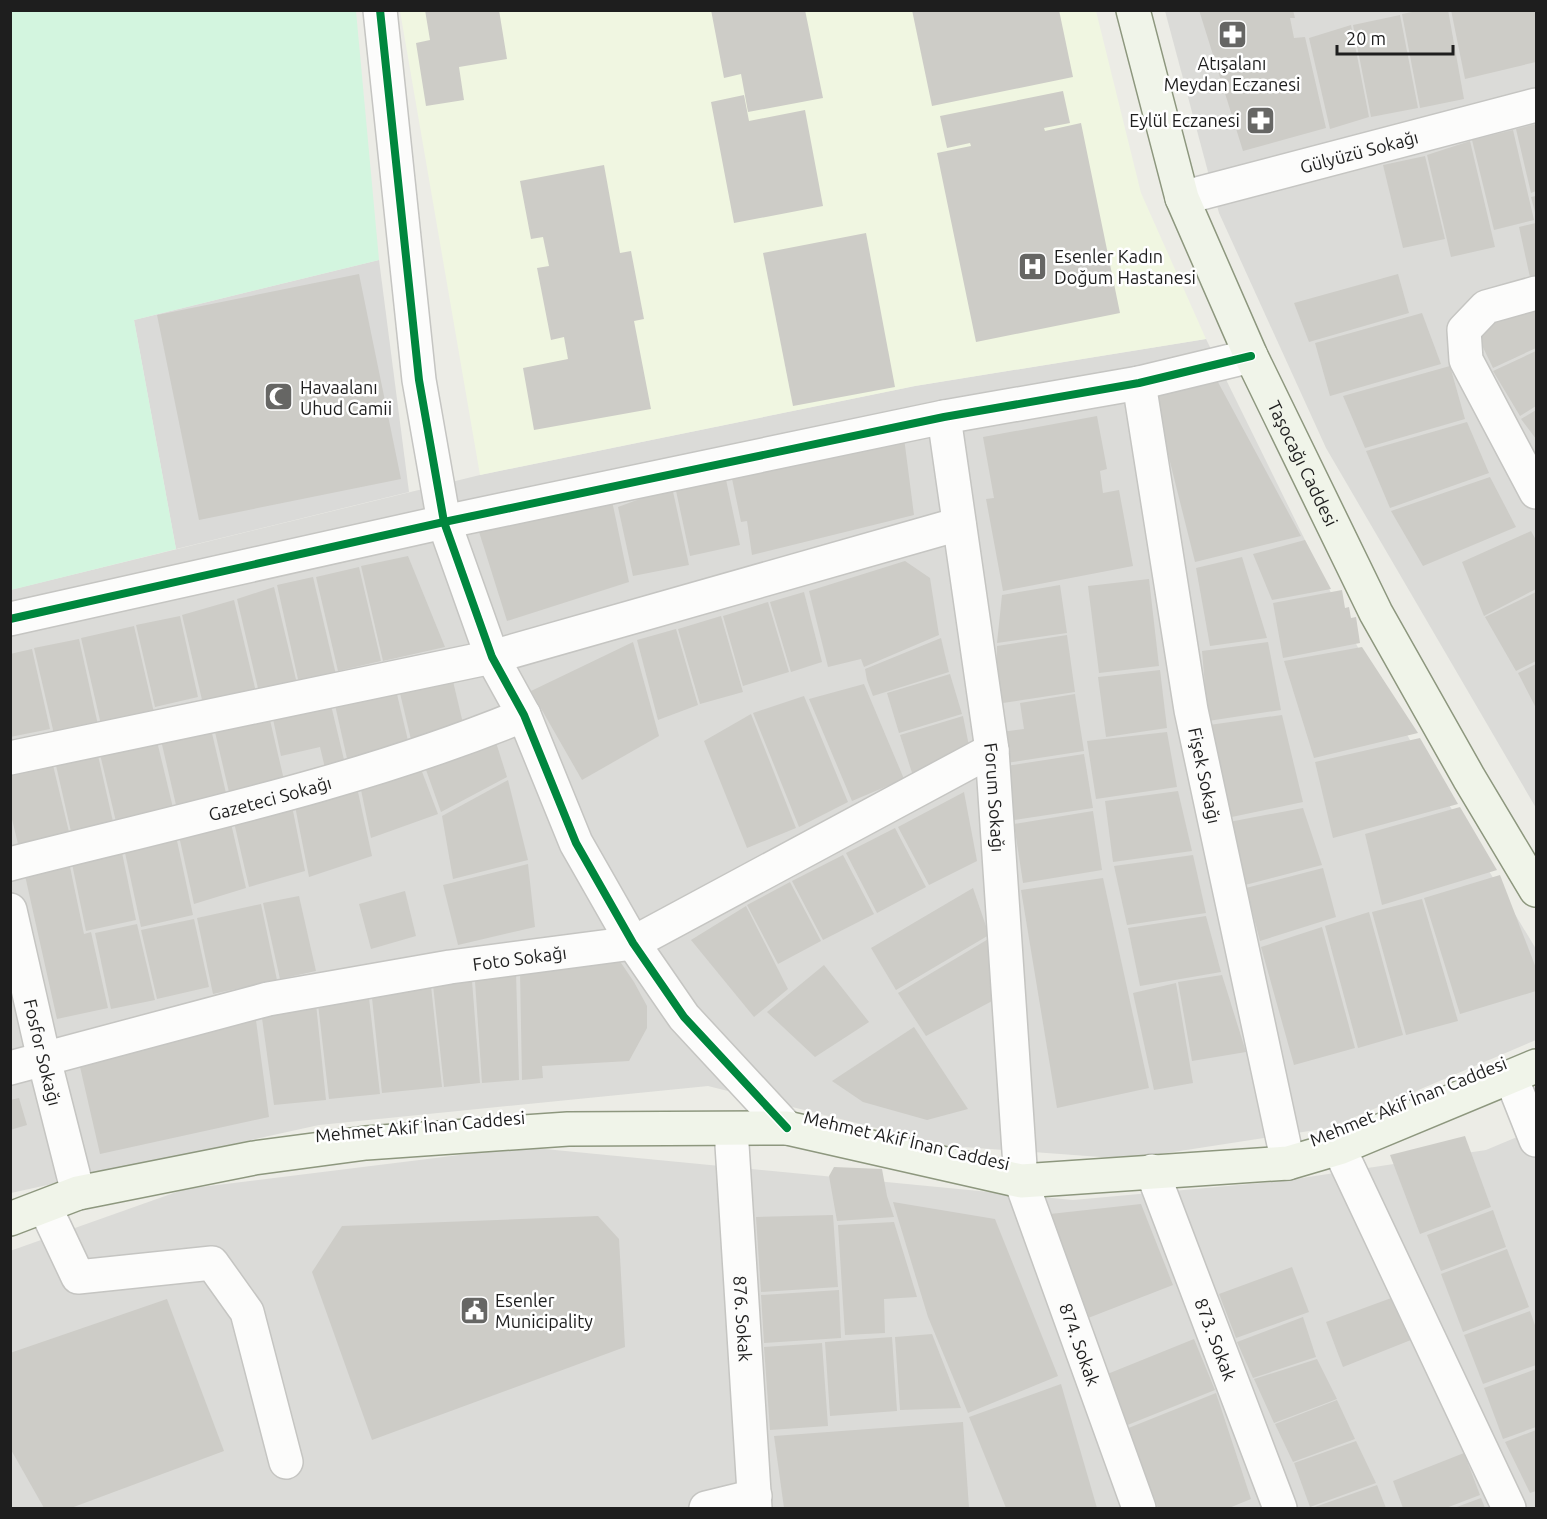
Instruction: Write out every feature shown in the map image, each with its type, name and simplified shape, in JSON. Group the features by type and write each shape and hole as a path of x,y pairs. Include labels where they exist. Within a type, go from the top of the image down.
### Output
{"main road":[{"name":"Taşocağı Caddesi","path":"1133,10 1182,198 1251,356 1376,613 1469,778 1536,890"},
{"name":"Mehmet Akif İnan Caddesi","path":"10,1219 78,1193 254,1158 366,1143 568,1129 787,1128 1021,1181 1288,1163 1339,1148 1524,1071"}],"street":[{"path":"380,10 419,380 444,522 492,657 524,715 576,843 633,944 684,1017 787,1128"},
{"name":"Gülyüzü Sokağı","path":"1182,198 1536,105"},
{"path":"1536,293 1486,307 1464,330 1466,360 1536,492"},
{"path":"10,619 444,522 944,417 1138,382 1251,356"},
{"name":"Fişek Sokağı","path":"1138,382 1191,710 1288,1163"},
{"name":"Forum Sokağı","path":"944,417 992,750 1021,1181"},
{"path":"10,758 492,657 959,524"},
{"name":"Gazeteci Sokağı","path":"10,864 320,785 463,741 524,715"},
{"name":"Foto Sokağı","path":"10,1068 268,999 450,967 633,944 992,750"},
{"name":"Fosfor Sokağı","path":"10,910 78,1193"},
{"path":"1524,1071 1536,1140"},
{"name":"876. Sokak","path":"731,1129 755,1502"},
{"path":"1339,1148 1509,1509"},
{"name":"873. Sokak","path":"1152,1171 1280,1509"},
{"name":"874. Sokak","path":"1021,1181 1139,1509"},
{"path":"45,1207 78,1277 212,1263 247,1312 286,1462"},
{"path":"706,1509 755,1502"}],"shaded area":[{"path":"10,11 356,11 379,260 134,320 176,549 11,590"},
{"path":"400,11 1096,11 1141,193 1206,339 915,386 480,475"},
{"path":"1165,11 1536,11 1536,808 1326,448 1219,213"},
{"name":"Havaalanı Uhud Camii","path":"379,260 409,492 176,549 134,320"},
{"path":"1206,339 1374,680 1536,949 1536,1040 1329,1128 1128,1159 949,1146 708,1086 319,1125 11,1193 10,590 480,475 915,386"},
{"path":"1536,1129 1536,1508 11,1508 10,1251 185,1189 524,1147 1073,1200 1282,1181 1486,1150"}],"building":[{"path":"425,10 499,10 507,59 459,67 464,100 426,106 416,43 430,40"},
{"path":"711,10 805,10 823,98 748,112 741,74 724,78"},
{"path":"912,10 1059,10 1073,77 932,106"},
{"path":"1199,10 1293,10 1295,18 1290,18 1294,38 1305,37 1326,128 1243,151"},
{"path":"1422,10 1448,10 1464,99 1420,108 1402,14"},
{"path":"1451,10 1536,10 1536,62 1465,79"},
{"path":"1400,15 1418,108 1371,117 1353,25"},
{"path":"1351,25 1369,117 1330,129 1309,38"},
{"path":"1063,91 1070,123 1044,128 1045,131 1081,123 1120,313 976,342 937,153 971,146 970,143 947,148 940,116"},
{"path":"744,95 749,121 805,110 823,206 734,223 711,102"},
{"path":"1536,124 1536,191 1531,193 1516,129"},
{"path":"1513,130 1534,220 1494,230 1472,140"},
{"path":"1470,141 1495,247 1451,257 1427,155"},
{"path":"1425,156 1445,239 1403,248 1383,165"},
{"path":"604,165 620,253 631,251 644,319 634,321 651,409 534,430 523,368 568,359 564,337 551,340 537,268 549,266 543,237 531,239 520,181"},
{"path":"1536,196 1536,216 1531,197"},
{"path":"1536,223 1536,280 1531,282 1519,227"},
{"path":"866,233 895,387 793,406 763,253"},
{"name":"Havaalanı Uhud Camii","path":"359,274 401,479 199,520 157,315"},
{"path":"1398,274 1409,313 1309,342 1294,303"},
{"path":"1536,304 1536,348 1493,368 1477,335 1489,319"},
{"path":"1422,313 1441,364 1330,396 1315,343"},
{"path":"1536,351 1536,406 1520,416 1493,371"},
{"path":"1450,366 1465,419 1365,448 1343,396"},
{"path":"1212,371 1301,536 1195,562 1151,386"},
{"path":"1536,410 1536,439 1521,419"},
{"path":"1097,416 1107,469 1100,471 1103,493 1119,490 1133,566 1003,591 986,499 994,498 983,437"},
{"path":"1467,422 1489,473 1390,508 1366,451"},
{"path":"903,430 914,515 752,555 747,521 741,522 731,474"},
{"path":"725,475 740,545 690,556 675,486"},
{"path":"1490,477 1516,527 1423,566 1391,511"},
{"path":"672,487 689,565 633,576 618,507"},
{"path":"610,491 629,582 507,621 475,519"},
{"path":"1531,531 1536,540 1536,589 1484,616 1462,562"},
{"path":"1305,540 1331,589 1272,600 1253,554"},
{"path":"408,556 445,647 383,661 361,566"},
{"path":"1242,557 1267,638 1210,646 1196,568"},
{"path":"905,561 930,578 939,635 864,667 861,659 828,667 809,591"},
{"path":"359,567 381,661 338,671 316,577"},
{"path":"313,577 337,679 300,688 277,585"},
{"path":"1149,579 1159,666 1099,673 1088,586"},
{"path":"1060,585 1067,633 997,643 1002,595"},
{"path":"274,587 298,688 260,697 237,599"},
{"path":"1342,590 1345,608 1349,607 1351,618 1356,617 1360,643 1283,658 1273,603"},
{"path":"804,592 822,662 791,672 770,602"},
{"path":"1536,592 1536,661 1516,671 1485,617"},
{"path":"234,600 256,692 203,704 182,615"},
{"path":"768,602 789,672 743,686 723,616"},
{"path":"180,616 198,697 155,707 136,625"},
{"path":"721,616 743,692 700,704 678,629"},
{"path":"134,626 155,717 102,729 81,638"},
{"path":"676,629 698,705 658,720 637,640"},
{"path":"1067,635 1075,692 996,704 997,646"},
{"path":"941,638 949,672 873,696 865,669"},
{"path":"79,639 98,725 54,734 34,648"},
{"path":"633,642 659,736 582,780 531,691"},
{"path":"1268,642 1281,710 1208,721 1202,651"},
{"path":"1362,647 1418,733 1314,758 1284,661"},
{"path":"32,649 50,729 10,737 10,654"},
{"path":"1536,664 1536,708 1518,673"},
{"path":"1160,670 1167,728 1106,737 1098,677"},
{"path":"950,674 962,714 899,733 887,693"},
{"path":"452,677 466,736 413,748 399,689"},
{"path":"864,684 904,779 852,801 809,699"},
{"path":"396,690 410,749 348,763 335,705"},
{"path":"1075,694 1084,751 1006,763 1001,732 1024,729 1020,703"},
{"path":"804,696 848,802 799,827 753,713"},
{"path":"331,705 345,764 325,768 320,747 281,756 273,719"},
{"path":"751,714 796,828 747,848 704,741"},
{"path":"1282,715 1303,802 1227,818 1209,725"},
{"path":"963,716 970,751 913,776 900,735"},
{"path":"270,720 284,780 229,792 215,732"},
{"path":"211,729 226,793 176,805 160,736"},
{"path":"1167,732 1177,787 1096,799 1087,741"},
{"path":"493,733 507,777 441,812 425,767"},
{"path":"156,737 174,812 117,826 99,750"},
{"path":"1420,738 1458,804 1333,838 1315,762"},
{"path":"97,751 114,826 72,836 55,761"},
{"path":"1084,754 1093,808 1014,820 1006,766"},
{"path":"52,761 70,836 19,848 10,811 10,771"},
{"path":"421,769 438,814 371,838 361,790"},
{"path":"508,780 528,860 453,879 442,816"},
{"path":"1178,791 1192,851 1113,862 1105,801"},
{"path":"358,792 372,856 309,877 295,806"},
{"path":"964,792 977,861 929,885 898,827"},
{"path":"292,806 305,871 249,887 233,818"},
{"path":"1460,807 1497,870 1382,905 1365,834"},
{"path":"1303,808 1322,865 1245,885 1229,822"},
{"path":"1093,811 1102,870 1023,883 1014,824"},
{"path":"230,819 246,888 194,904 179,836"},
{"path":"895,828 926,887 877,913 846,853"},
{"path":"176,836 193,915 141,927 124,848"},
{"path":"121,848 136,920 86,931 71,859"},
{"path":"843,855 874,914 823,940 792,881"},
{"path":"1193,855 1206,913 1127,925 1114,866"},
{"path":"69,862 84,934 91,932 108,1008 57,1019 24,871"},
{"path":"528,864 535,927 458,945 443,885"},
{"path":"1323,868 1336,917 1260,941 1246,888"},
{"path":"1500,875 1536,968 1536,991 1460,1014 1424,898"},
{"path":"1103,878 1149,1088 1057,1108 1021,890"},
{"path":"790,882 821,941 778,964 747,905"},
{"path":"973,888 989,935 896,990 871,948"},
{"path":"405,891 416,936 371,949 359,904"},
{"path":"299,896 316,971 280,979 263,903"},
{"path":"1422,899 1458,1021 1406,1035 1372,912"},
{"path":"261,904 277,980 213,994 197,918"},
{"path":"746,906 788,989 754,1017 691,940"},
{"path":"1369,912 1403,1035 1358,1048 1325,926"},
{"path":"1206,916 1221,972 1140,986 1128,928"},
{"path":"194,919 209,987 157,999 141,930"},
{"path":"137,924 155,1000 111,1009 95,933"},
{"path":"1322,927 1355,1048 1294,1065 1261,947"},
{"path":"990,938 996,999 926,1036 898,993"},
{"path":"617,957 647,1006 647,1028 629,1061 542,1066 543,1078 522,1080 520,971"},
{"path":"824,965 869,1022 815,1057 767,1012"},
{"path":"516,972 519,1080 482,1083 475,981"},
{"path":"1222,975 1246,1052 1192,1061 1178,982"},
{"path":"472,981 480,1083 444,1087 433,985"},
{"path":"1176,983 1193,1083 1154,1090 1133,993"},
{"path":"431,986 442,1087 382,1093 372,998"},
{"path":"369,998 380,1094 329,1099 318,1004"},
{"path":"316,1004 326,1100 274,1105 261,1011"},
{"path":"255,1013 269,1117 100,1154 78,1058"},
{"path":"914,1027 968,1109 927,1120 863,1102 832,1081"},
{"path":"19,1098 27,1125 10,1130 10,1100"},
{"path":"1465,1136 1491,1207 1420,1234 1390,1155"},
{"path":"834,1167 882,1169 894,1217 837,1221 829,1176"},
{"path":"893,1202 995,1219 1058,1376 968,1413 928,1317"},
{"path":"1141,1204 1173,1285 1083,1320 1041,1215"},
{"path":"1493,1210 1506,1247 1441,1271 1427,1235"},
{"path":"833,1215 838,1287 761,1292 756,1217"},
{"name":"Esenler Municipality","path":"598,1216 619,1239 625,1347 372,1440 312,1272 342,1226"},
{"path":"894,1222 917,1297 884,1299 885,1333 845,1335 838,1225"},
{"path":"1507,1249 1529,1307 1463,1332 1441,1274"},
{"path":"1292,1267 1309,1312 1236,1338 1219,1294"},
{"path":"839,1290 841,1338 764,1343 761,1295"},
{"path":"1394,1297 1411,1340 1343,1367 1326,1322"},
{"path":"167,1299 224,1451 71,1508 44,1508 10,1448 10,1353"},
{"path":"1530,1311 1536,1328 1536,1365 1483,1384 1464,1335"},
{"path":"1303,1317 1316,1357 1253,1378 1237,1342"},
{"path":"932,1334 961,1408 900,1410 895,1337"},
{"path":"892,1337 897,1411 830,1416 825,1342"},
{"path":"1194,1339 1215,1390 1125,1426 1105,1375"},
{"path":"822,1343 828,1426 770,1430 764,1347"},
{"path":"1317,1359 1337,1399 1274,1423 1254,1379"},
{"path":"1536,1369 1536,1427 1503,1439 1484,1388"},
{"path":"1061,1384 1097,1508 1006,1508 969,1417"},
{"path":"1216,1393 1251,1499 1229,1508 1158,1508 1126,1429"},
{"path":"1337,1400 1355,1439 1293,1462 1275,1424"},
{"path":"963,1422 969,1508 784,1508 774,1436"},
{"path":"1536,1430 1536,1491 1530,1493 1505,1442"},
{"path":"1356,1441 1376,1483 1310,1507 1294,1463"},
{"path":"1464,1453 1480,1495 1446,1508 1403,1508 1393,1481"},
{"path":"1377,1485 1386,1508 1312,1508"},
{"path":"1481,1498 1485,1508 1454,1508"}],"cycle path":[{"path":"380,10 419,380 444,522 492,657 524,715 576,843 633,943 684,1017 787,1128"},
{"path":"10,619 444,522 944,417 1139,383 1251,356"}],"place":[{"name":"Atışalanı Meydan Eczanesi","path":"1232,34"},
{"name":"Eylül Eczanesi","path":"1261,120"},
{"name":"Esenler Kadın Doğum Hastanesi","path":"1033,266"},
{"name":"Havaalanı Uhud Camii","path":"279,397"},
{"name":"Esenler Municipality","path":"474,1310"}]}
